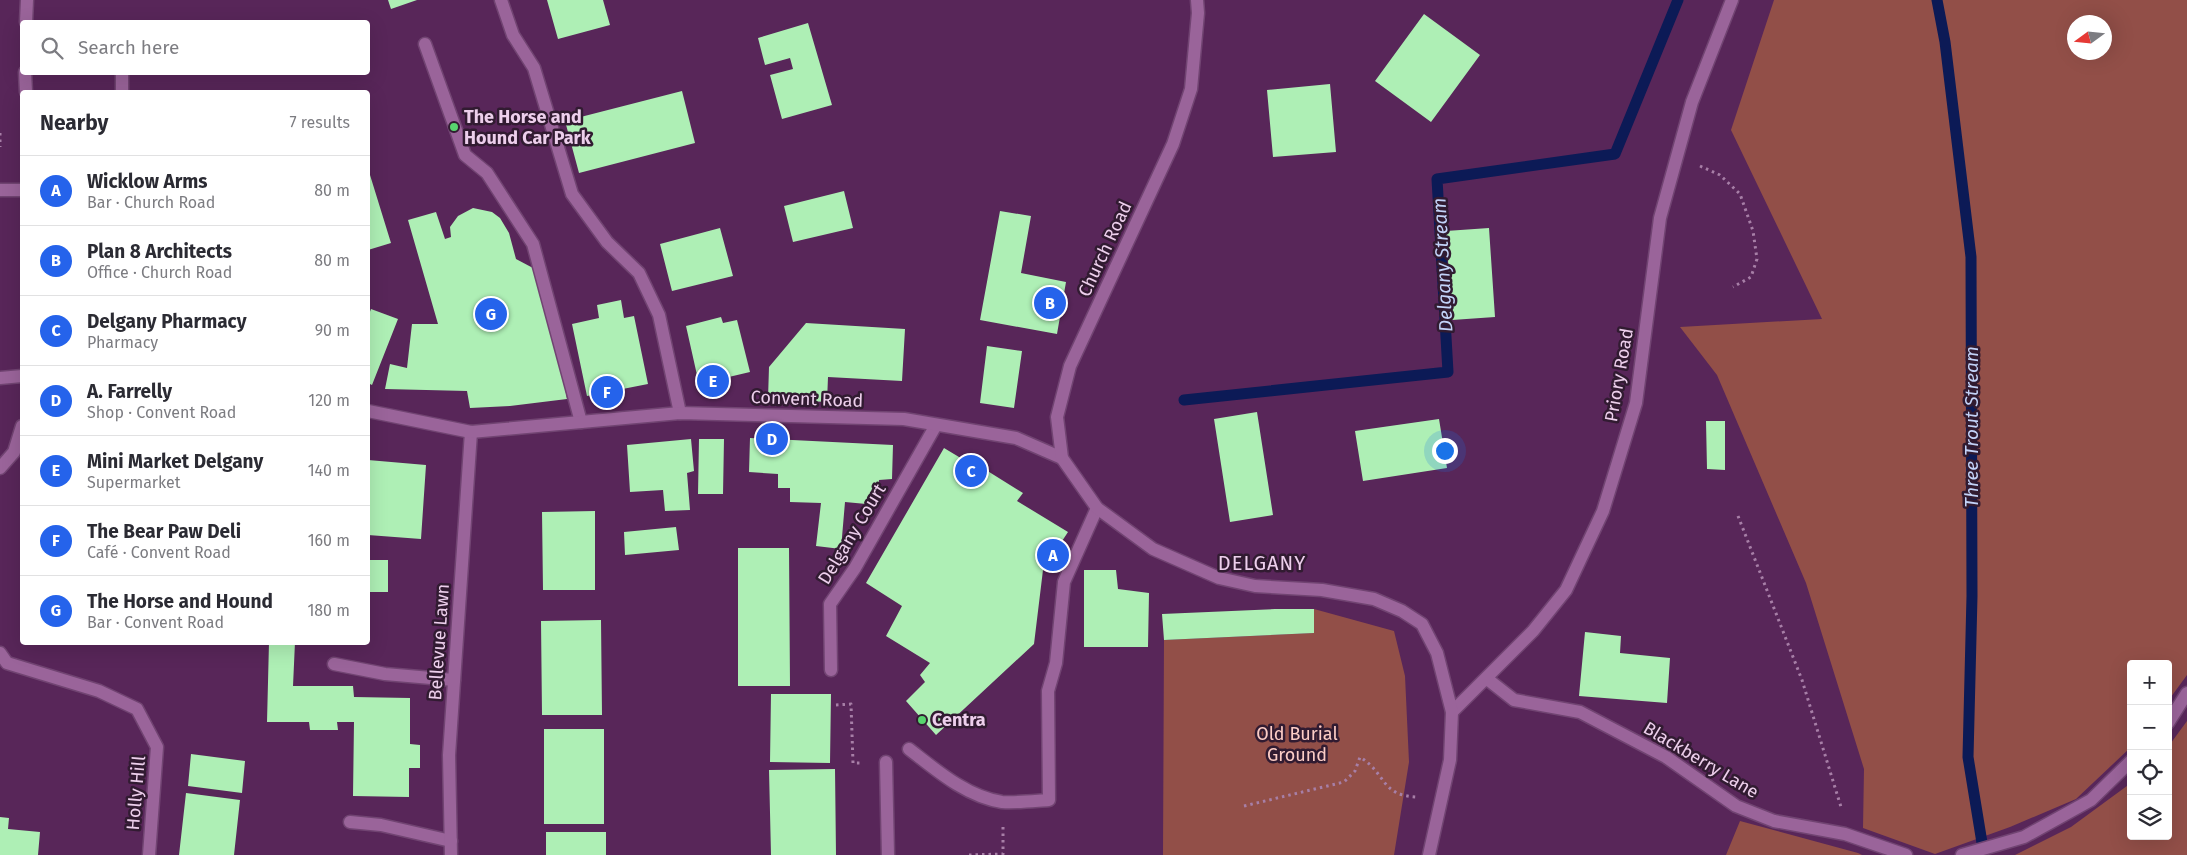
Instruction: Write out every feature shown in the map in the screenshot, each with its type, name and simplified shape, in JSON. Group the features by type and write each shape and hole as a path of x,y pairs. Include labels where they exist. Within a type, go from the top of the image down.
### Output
{"street":[{"path":"26,0 26,20"},
{"path":"501,0 513,35 534,68 572,194 607,242 639,273 659,315 680,413"},
{"name":"Church Road","path":"1197,0 1198,13 1191,89 1173,144 1070,366 1057,416 1062,458 1097,508 1153,549 1219,578 1256,586 1322,590 1374,599 1402,611 1422,624 1437,652 1452,712 1450,760 1429,855"},
{"name":"Priory Road","path":"1452,712 1533,631 1566,590 1603,511 1636,403 1660,218 1692,102 1732,0"},
{"path":"425,44 466,155 487,172 533,244 581,422"},
{"path":"25,75 26,90"},
{"path":"122,75 122,90"},
{"path":"0,190 20,190"},
{"path":"0,378 20,376"},
{"name":"Convent Road","path":"370,411 471,432 680,413 904,419 1016,438 1062,458"},
{"name":"Delgany Court","path":"831,670 830,604 855,568 936,425"},
{"path":"0,468 14,452 20,432"},
{"name":"Bellevue Lawn","path":"452,855 449,755 471,432"},
{"path":"909,749 945,778 980,795 1002,802 1049,800 1048,691 1056,663 1064,582 1097,508"},
{"name":"Holly Hill","path":"0,653 7,663 99,691 137,709 157,748 148,855"},
{"path":"334,664 385,674 454,680"},
{"name":"Blackberry Lane","path":"1486,678 1514,700 1580,712 1666,758 1736,806 1774,821 1845,834 1906,855"},
{"path":"2172,717 2187,693"},
{"path":"886,762 888,855"},
{"path":"1962,855 2024,837 2091,800 2127,765"},
{"path":"350,822 381,826 451,840"}],"path":[{"path":"0,133 0,147"},
{"path":"1677,157 1720,175 1740,194 1747,208 1757,259 1751,277 1733,287"},
{"path":"1738,516 1802,680 1843,813 1845,834"},
{"path":"836,705 851,704 853,763 886,762"},
{"path":"1244,806 1344,782 1355,771 1360,757 1373,765 1391,792"},
{"path":"969,855 1003,854 1002,802"}],"green space":[{"path":"1774,0 2187,0 2187,675 2172,696 2172,660 2127,660 2127,751 2076,799 2010,827 1935,854 1863,828 1864,769 1806,583 1717,375 1680,327 1822,319 1731,130"},
{"name":"Old Burial Ground","path":"1314,609 1394,631 1405,676 1409,762 1394,855 1163,855 1164,640 1314,633"},
{"path":"2187,721 2187,855 2015,855 2071,827 2127,786 2127,840 2172,840 2172,742"},
{"path":"1740,821 1858,853 1862,855 1726,855"}],"building":[{"path":"388,0 417,0 391,9"},
{"path":"547,0 603,0 610,25 558,39"},
{"path":"1424,14 1480,55 1431,122 1375,81"},
{"path":"808,23 832,105 782,119 770,75 793,69 790,58 765,65 758,38"},
{"path":"1330,84 1336,152 1273,157 1267,90"},
{"path":"682,91 695,143 579,173 565,121"},
{"path":"370,175 391,243 370,249"},
{"path":"844,191 853,228 793,242 784,206"},
{"path":"473,208 492,212 500,218 509,233 516,259 533,268 557,342 567,399 510,406 470,408 467,391 385,389 390,364 407,368 412,324 438,324 408,220 436,212 445,239 451,237 450,227 458,216"},
{"path":"1000,211 1031,216 1021,273 1066,282 1057,334 980,320"},
{"path":"720,228 733,276 672,291 660,244"},
{"path":"1489,228 1495,317 1452,320 1446,231"},
{"path":"621,300 624,318 634,316 648,384 587,396 572,324 599,318 597,305"},
{"path":"371,309 398,319 372,385 370,384"},
{"path":"721,317 723,323 737,320 750,372 699,384 686,326"},
{"path":"806,323 905,329 902,381 828,377 827,402 768,399 769,367"},
{"path":"987,346 1022,351 1014,408 980,403"},
{"path":"1257,412 1273,515 1230,522 1214,419"},
{"path":"1439,419 1447,468 1363,481 1355,431"},
{"path":"1706,421 1725,421 1725,470 1707,469"},
{"path":"750,438 893,445 892,479 879,480 877,505 845,502 841,549 816,546 821,503 790,502 790,488 778,488 778,474 749,472"},
{"path":"691,439 694,471 687,473 690,510 665,511 663,490 630,492 627,445"},
{"path":"699,439 724,439 723,494 698,494"},
{"path":"944,448 984,472 986,470 1023,493 1017,501 1068,532 1043,570 1034,644 936,735 906,701 925,682 920,675 930,663 886,636 902,606 866,583"},
{"path":"370,460 426,465 421,539 370,535"},
{"path":"595,511 595,590 543,590 542,512"},
{"path":"676,527 679,550 625,555 624,532"},
{"path":"738,548 789,548 790,686 738,686"},
{"path":"370,560 388,560 388,592 370,592"},
{"path":"1084,570 1116,570 1118,589 1149,593 1148,647 1084,647"},
{"path":"1314,609 1314,633 1164,640 1162,614"},
{"path":"601,620 602,715 542,715 541,621"},
{"path":"1585,632 1621,636 1620,653 1670,658 1667,703 1579,696"},
{"path":"269,645 295,645 293,686 353,686 354,697 410,698 410,744 420,745 420,768 409,768 409,797 353,796 354,722 337,722 338,730 310,730 309,722 267,722"},
{"path":"771,694 831,694 830,763 770,762"},
{"path":"544,729 604,729 604,824 544,824"},
{"path":"191,754 245,761 242,793 188,786"},
{"path":"835,769 836,855 771,855 769,770"},
{"path":"186,793 240,800 234,855 179,855"},
{"path":"0,817 9,818 8,829 40,832 38,855 0,855"},
{"path":"546,832 606,832 606,855 546,855"}],"waterway":[{"name":"Delgany Stream","path":"1184,400 1448,372 1437,179 1615,154 1678,0"},
{"name":"Three Trout Stream","path":"1937,0 1945,42 1971,257 1972,596 1968,757 1984,855"}],"place":[{"name":"The Horse and Hound Car Park","path":"454,127"},
{"name":"Plan 8 Architects","path":"1050,303"},
{"name":"The Horse and Hound","path":"491,314"},
{"name":"Mini Market Delgany","path":"713,381"},
{"name":"The Bear Paw Deli","path":"607,392"},
{"name":"A. Farrelly","path":"772,439"},
{"name":"Delgany Pharmacy","path":"971,471"},
{"name":"Wicklow Arms","path":"1053,555"},
{"name":"Centra","path":"922,720"}],"district":[{"name":"DELGANY","path":"1262,563"}]}
